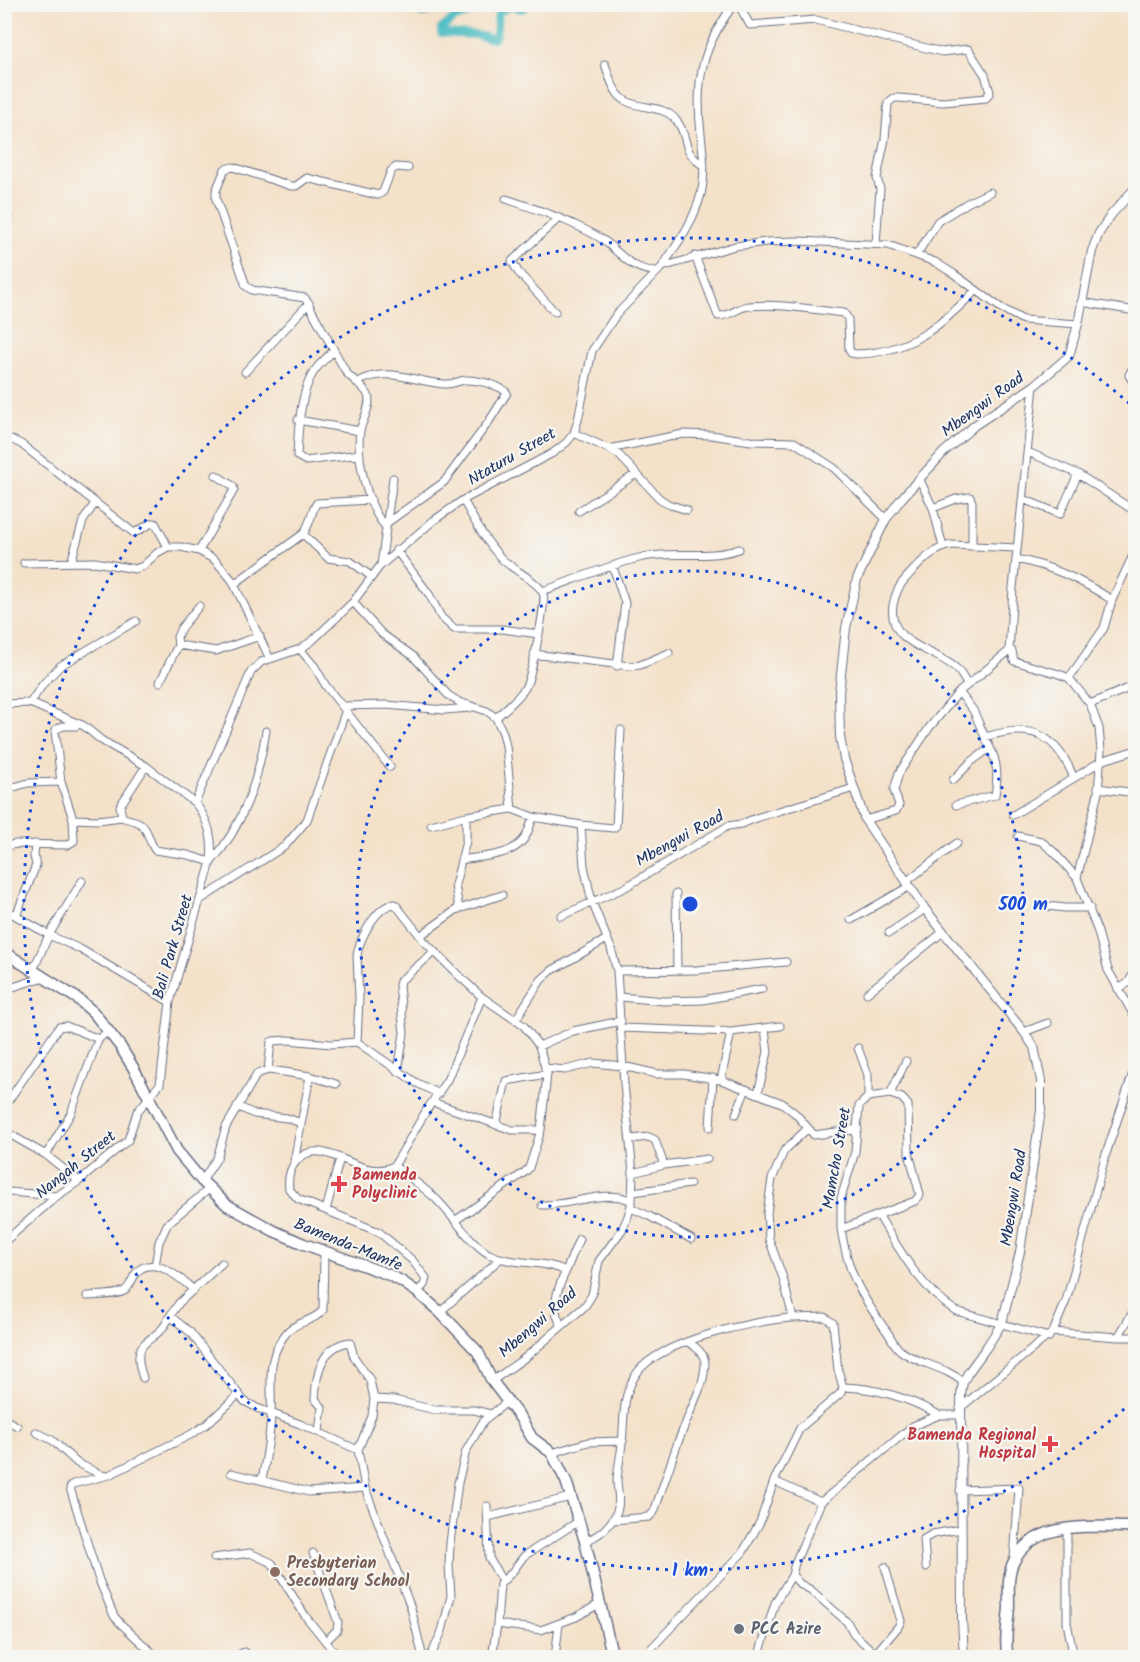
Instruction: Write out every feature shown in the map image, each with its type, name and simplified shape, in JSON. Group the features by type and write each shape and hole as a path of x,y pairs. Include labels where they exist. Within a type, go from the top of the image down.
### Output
{"highway":[{"name":"Bamenda-Mamfe","path":"4,952 78,999 109,1030 134,1069 177,1151 206,1185 227,1205 274,1231 324,1252 387,1274 417,1292 440,1312 477,1352 492,1381 521,1419 532,1438 552,1454 571,1497 585,1540 613,1658"},
{"path":"1008,1658 1009,1588 1014,1561 1036,1537 1044,1533 1067,1529 1136,1527"},
{"path":"1008,1629 1016,1658"}],"main road":[{"name":"Mbengwi Road","path":"964,1658 960,1490 960,1412 963,1382 1002,1323 1020,1251 1041,1110 1041,1081 1034,1047 1024,1032 925,909 865,820 844,759 840,737 839,693 846,628 857,579 886,519 919,478 975,425 1034,386 1069,356 1078,324 1092,251 1099,233 1111,215 1136,187"}],"street":[{"path":"506,199 576,225 605,241 620,256 645,270 660,269 694,215 702,192 704,166 698,95 700,75 704,58 715,33 736,4 750,25 816,20 942,52 968,49 979,64 989,88 990,94 986,98 943,102 894,98 888,103 885,139 877,178 880,189 876,244"},
{"path":"604,64 613,86 623,99 660,111 676,119 692,156 704,166"},
{"path":"357,383 368,377 391,375 447,384 468,380 503,389 507,393 488,423 444,482 384,525 371,500 360,454 360,431 369,402 367,392 351,379 333,351 305,298 252,290 246,286 216,199 216,191 225,169 233,167 291,186 296,186 307,178 378,195 383,192 391,171 396,167 408,168"},
{"path":"917,254 938,221 990,192"},
{"path":"555,312 518,272 512,261 559,218"},
{"name":"Ntaturu Street","path":"195,803 255,666 300,649 312,641 353,602 380,566 396,550 463,500 553,453 574,433 592,351 616,315 660,269 695,256 735,246 767,242 888,245 917,254 954,274 1000,308 1023,320 1078,324"},
{"path":"695,256 718,316 722,317 751,306 784,306 844,313 848,319 849,349 851,353 856,354 902,347 944,321 976,290"},
{"path":"1081,302 1136,311"},
{"path":"245,372 309,303"},
{"path":"333,351 310,379 298,420 297,456 303,461 360,454"},
{"path":"1136,369 1129,375 1136,388"},
{"path":"865,820 896,811 899,808 894,790 898,773 929,728 967,684 1009,651 1034,386"},
{"path":"298,420 360,431"},
{"path":"574,433 619,455 668,504 687,510"},
{"path":"609,449 683,434 711,435 751,441 794,442 834,468 886,519"},
{"path":"4,436 21,444 134,533 155,523 168,547"},
{"path":"1028,452 1078,474 1136,512"},
{"path":"579,510 636,474"},
{"path":"1023,499 1059,514 1078,474"},
{"path":"199,551 234,490 233,486 216,476"},
{"path":"380,566 393,478"},
{"path":"919,478 933,508 943,547"},
{"path":"933,508 956,499 970,497 972,546"},
{"path":"234,584 303,534 310,522 313,507 317,503 371,500"},
{"path":"463,500 483,534 501,558 543,591 544,608 527,686 496,718"},
{"path":"71,562 83,521 95,503"},
{"path":"303,534 328,558 350,561 372,577"},
{"path":"24,562 95,562 135,569 168,547 199,551 215,560 234,584 270,659"},
{"path":"967,684 956,669 903,638 893,620 893,608 900,584 933,552 943,547 1017,548"},
{"path":"543,591 639,558 722,553 739,549"},
{"path":"1069,678 1104,628 1112,600 1136,549"},
{"path":"396,550 429,594 441,617 454,629 502,629 538,634"},
{"path":"1016,559 1056,569 1112,600"},
{"path":"613,567 625,603 617,666"},
{"path":"353,602 382,634 413,656 448,695 472,708"},
{"path":"160,682 178,645 177,637 181,628 199,606"},
{"path":"30,704 43,684 60,666 136,621"},
{"path":"178,645 216,651 260,636"},
{"path":"300,649 390,767"},
{"path":"1009,651 1012,651 1014,661 1069,678 1090,704 1099,728 1101,761 1098,789 1087,844 1077,878"},
{"path":"534,654 617,666 640,665 669,653"},
{"path":"1090,704 1136,685"},
{"path":"956,805 993,797 997,768 994,755 973,710 960,692"},
{"path":"4,704 30,704 84,726 101,740 146,766 195,803"},
{"path":"345,708 386,705 445,710 472,708 486,711 496,718 505,739 512,809"},
{"path":"200,900 285,846 307,820 345,708"},
{"path":"4,847 15,844 73,844 73,819 61,782 56,730 63,726 84,726"},
{"path":"431,825 466,816 512,809 533,817 613,828 616,826 621,730"},
{"path":"73,819 122,818 142,825 155,850 188,855 211,862 230,838 254,787 260,768 266,731"},
{"path":"985,737 1018,731 1037,733 1046,737 1056,747 1074,778"},
{"path":"952,780 990,748"},
{"path":"1013,815 1074,778 1080,772 1101,761 1136,750"},
{"path":"122,818 120,806 146,766"},
{"path":"4,790 28,783 61,782"},
{"name":"Mbengwi Road","path":"561,916 632,883 728,826 854,789"},
{"path":"1098,789 1136,793"},
{"name":"Bali Park Street","path":"149,1099 158,1089 163,1077 170,1002 211,862 213,841 211,833 203,814 195,803"},
{"path":"459,909 455,885 467,836 466,816"},
{"path":"461,860 504,852 516,847 526,834 533,817"},
{"name":"Mbengwi Road","path":"492,1381 526,1357 585,1306 592,1295 599,1261 622,1230 633,1192 631,1139 623,1066 617,971 592,902 584,866 581,825"},
{"path":"1018,836 1041,842 1054,852 1077,878 1090,908 1108,970 1136,1019"},
{"path":"851,920 909,884 957,843"},
{"path":"16,916 36,865 35,844"},
{"path":"33,970 49,935 82,881"},
{"path":"675,894 677,970"},
{"path":"420,936 459,909 502,895"},
{"path":"357,1042 358,945 380,911 392,904 396,905 434,952 482,997 516,1019 539,1046 546,1071 541,1130 531,1162 525,1172 456,1220"},
{"path":"1038,905 1090,908"},
{"path":"4,909 49,935 80,949 170,1002"},
{"path":"889,933 925,909"},
{"path":"867,993 943,932"},
{"path":"516,1019 541,980 607,939"},
{"path":"398,1071 404,1039 400,981 434,952"},
{"path":"617,971 725,968 786,962"},
{"path":"1118,989 1126,986 1136,969"},
{"path":"4,990 44,977"},
{"path":"620,997 664,1001 703,1000 762,989"},
{"path":"294,1162 302,1155 311,1152 325,1152 373,1170 383,1170 394,1166 453,1068 482,997"},
{"path":"1024,1032 1048,1023"},
{"path":"539,1046 573,1031 621,1024 731,1032 780,1026"},
{"path":"4,1107 59,1027 66,1026 99,1039"},
{"path":"758,1093 768,1052 765,1029"},
{"path":"46,1155 71,1113 99,1039 109,1030"},
{"path":"710,1127 717,1079 731,1032"},
{"path":"267,1070 273,1041 331,1044 357,1042 379,1055 398,1071 439,1094"},
{"path":"858,1048 868,1075 868,1097"},
{"path":"890,1094 906,1061"},
{"path":"496,1125 506,1081 593,1063 623,1066 657,1074 684,1074 717,1079 775,1099 789,1107 816,1135 858,1130"},
{"path":"758,1658 775,1603 792,1575 821,1502 913,1426 939,1415 960,1412 1051,1334 1066,1301 1105,1157 1135,1068"},
{"path":"155,1266 162,1232 206,1185 218,1158 224,1131 254,1077 267,1070 310,1076 336,1084"},
{"path":"310,1076 294,1162 288,1182 292,1194 298,1199 379,1232 412,1260 426,1278 424,1285 417,1292"},
{"path":"736,1114 746,1089"},
{"name":"Mamcho Street","path":"841,1229 915,1201 920,1195 909,1153 908,1106 903,1098 890,1094 868,1097 859,1106 855,1152 841,1198 841,1229 846,1258 862,1296 896,1346 906,1354 952,1373 963,1382"},
{"name":"Nangah Street","path":"4,1242 57,1196 129,1140 137,1112 149,1099"},
{"path":"432,1102 519,1131 541,1130"},
{"path":"237,1106 254,1114 286,1118 301,1123"},
{"path":"793,1318 783,1278 769,1239 767,1213 772,1179 784,1151 808,1128"},
{"path":"4,1131 46,1155 79,1181"},
{"path":"631,1139 649,1137 655,1140 663,1166"},
{"path":"326,1210 340,1158"},
{"path":"633,1173 707,1159"},
{"path":"394,1166 435,1198 478,1246 500,1259 549,1266 566,1271"},
{"path":"633,1192 690,1184"},
{"path":"9,1192 57,1196"},
{"path":"542,1205 569,1204 609,1195 622,1196 649,1216 691,1239"},
{"path":"879,1216 902,1255 930,1290 956,1311 1051,1334 1136,1337"},
{"path":"562,1326 555,1311 557,1294 579,1239"},
{"path":"262,1480 271,1414 270,1372 279,1344 287,1332 296,1324 319,1315 323,1310 324,1252"},
{"path":"440,1312 500,1259"},
{"path":"143,1378 139,1364 140,1348 144,1342 162,1330 179,1303 222,1263"},
{"path":"87,1296 122,1292 136,1272 155,1266 171,1273 194,1290"},
{"path":"1118,1337 1136,1307"},
{"path":"170,1316 190,1332 238,1395 257,1408 358,1450"},
{"path":"585,1540 596,1538 613,1520 618,1507 617,1481 623,1441 626,1392 638,1371 654,1356 688,1342 749,1323 825,1317 833,1323 838,1370 843,1387 841,1393 800,1428 774,1481 760,1522 743,1552 642,1658"},
{"path":"319,1432 322,1407 315,1399 320,1367 324,1356 334,1347 347,1341 351,1343 354,1357 369,1380 374,1399 372,1416 358,1450 365,1488 411,1608 423,1658"},
{"path":"613,1520 649,1517 654,1512 678,1442 702,1383 706,1365 703,1353 688,1342"},
{"path":"843,1387 878,1391 906,1400 939,1415"},
{"path":"158,1658 114,1616 99,1580 70,1488 73,1484 105,1476 190,1435 207,1424 238,1395"},
{"path":"374,1399 394,1400 435,1410 474,1410 491,1414"},
{"path":"430,1658 442,1630 452,1596 449,1565 458,1483 466,1451 484,1420 507,1402"},
{"path":"4,1419 17,1426"},
{"path":"36,1432 52,1440 77,1463 105,1476"},
{"path":"552,1454 588,1442 623,1441"},
{"path":"231,1473 309,1492 365,1488"},
{"path":"774,1481 821,1502"},
{"path":"960,1490 1019,1488 1014,1561"},
{"path":"488,1516 571,1497"},
{"path":"487,1506 489,1558 502,1581 492,1658"},
{"path":"500,1584 524,1556 579,1521"},
{"path":"926,1567 924,1539 933,1534 961,1529"},
{"path":"1067,1529 1067,1623 1074,1658"},
{"path":"214,1558 250,1553 272,1563 306,1617 339,1658"},
{"path":"313,1553 338,1622 337,1630 326,1641"},
{"path":"792,1575 847,1622 854,1634 878,1656 901,1621 885,1567"},
{"path":"497,1624 541,1630 559,1624 599,1604"},
{"path":"555,1658 559,1624"},
{"path":"233,1658 244,1652 252,1658"}],"waterway":[{"path":"421,4 420,12 423,14 431,10 433,4"},
{"path":"454,4 457,6 461,4"},
{"path":"477,4 471,13 455,18 441,29 441,33 475,35 494,39 499,12 510,6 522,9 529,4"}],"place":[{"name":"Bamenda Polyclinic","path":"339,1184"},
{"name":"Bamenda Regional Hospital","path":"1050,1444"},
{"name":"Presbyterian Secondary School","path":"275,1572"},
{"name":"PCC Azire","path":"739,1629"}]}
